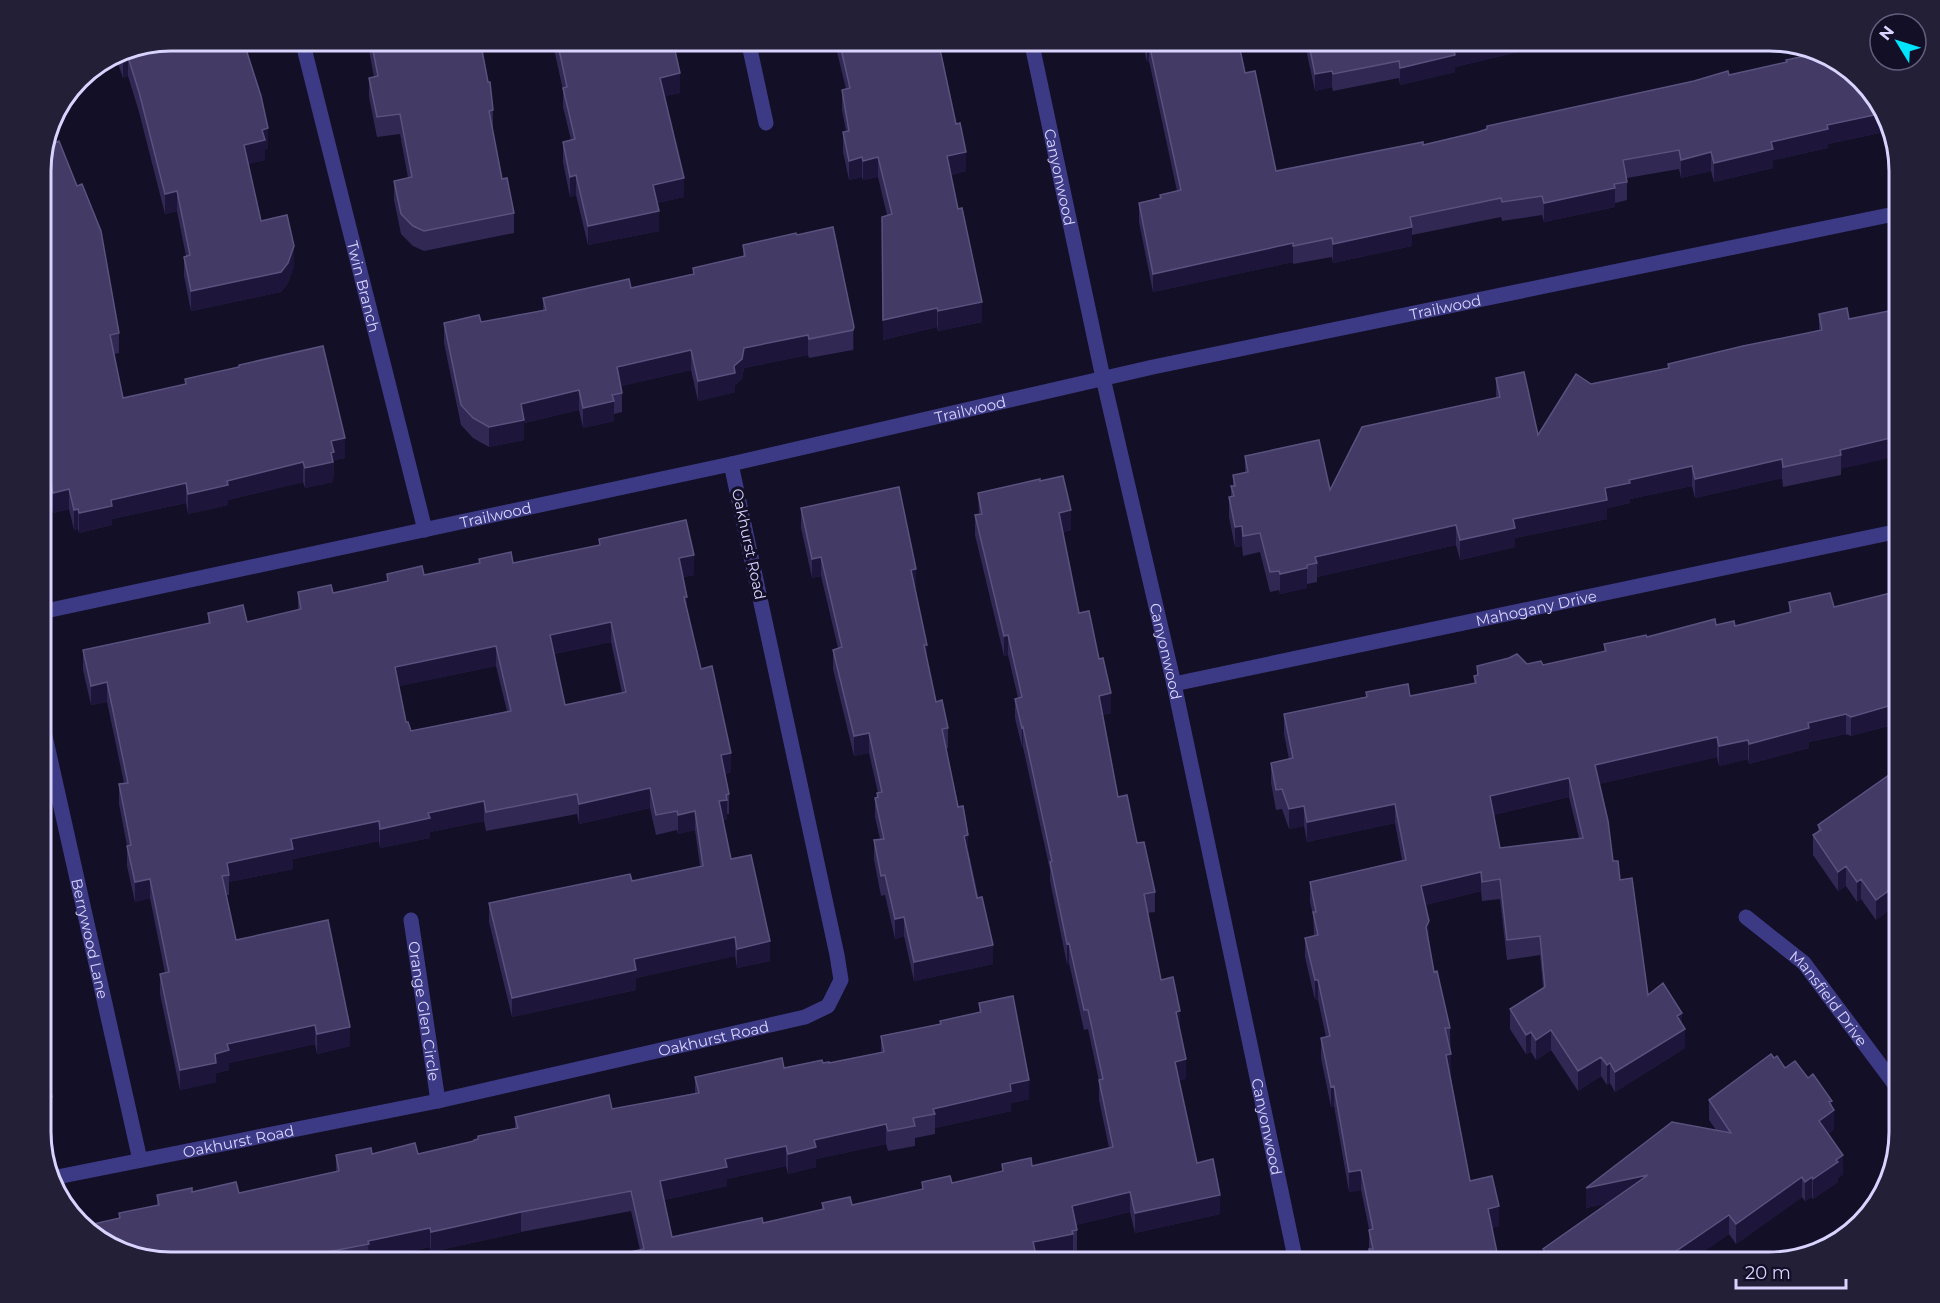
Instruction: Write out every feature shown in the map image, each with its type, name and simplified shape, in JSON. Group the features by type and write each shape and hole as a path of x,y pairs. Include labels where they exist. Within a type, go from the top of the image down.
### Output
{"street":[{"name":"Twin Branch","path":"305,51 425,530"},
{"path":"750,51 766,123"},
{"name":"Canyonwood","path":"1033,51 1102,378 1174,684 1294,1252"},
{"name":"Trailwood","path":"51,610 731,464 1102,378 1889,215"},
{"name":"Oakhurst Road","path":"59,1176 438,1101 805,1017 828,1006 841,980 837,955 731,464"},
{"name":"Mahogany Drive","path":"1174,684 1889,533"},
{"name":"Berrywood Lane","path":"51,763 140,1160"},
{"name":"Mansfield Drive","path":"1746,917 1804,963 1889,1077"},
{"name":"Orange Glen Circle","path":"411,920 438,1101"}],"building":[{"path":"171,51 247,51 261,96 268,128 262,130 265,140 244,145 261,221 287,215 294,246 288,263 281,272 191,291 184,257 190,255 177,191 165,194 128,59 132,57"},
{"path":"373,51 482,51 488,82 490,82 493,110 489,111 502,179 507,178 514,213 424,231 413,226 401,214 394,181 412,177 400,114 377,117 369,78 378,76"},
{"path":"559,51 675,51 680,73 660,78 684,178 653,185 659,211 588,226 576,175 570,177 563,142 575,139 563,88 567,87"},
{"path":"842,51 940,51 956,124 960,123 966,152 947,156 958,209 962,208 982,302 938,311 937,308 883,320 882,217 892,214 878,157 863,161 862,157 849,161 843,132 849,131 842,90 850,88"},
{"path":"1151,51 1240,51 1245,73 1255,71 1276,171 1423,142 1423,145 1478,132 1487,129 1487,126 1694,81 1728,71 1729,75 1804,56 1836,71 1854,86 1875,115 1827,125 1828,129 1771,142 1773,149 1714,163 1711,152 1681,160 1679,150 1623,160 1627,182 1614,184 1615,188 1544,203 1542,196 1502,202 1501,198 1410,217 1412,227 1333,244 1332,238 1293,246 1293,243 1153,274 1139,203 1181,190"},
{"path":"1310,51 1454,51 1455,55 1400,68 1399,61 1333,74 1332,71 1315,74"},
{"path":"59,141 77,186 82,184 101,231 119,333 110,335 123,398 186,384 185,379 323,346 345,438 331,441 334,452 331,453 333,462 305,468 303,462 227,481 228,485 188,494 186,483 111,500 112,506 79,513 78,509 74,510 69,489 53,493 51,483 51,163 54,143"},
{"path":"833,227 853,330 809,339 808,335 744,348 742,359 734,366 735,373 698,381 691,350 617,367 622,393 612,395 614,401 583,408 579,390 521,404 524,420 489,427 473,418 461,405 444,323 479,315 481,322 546,310 543,298 629,279 631,288 694,274 693,268 745,256 743,245"},
{"path":"1847,308 1849,319 1889,311 1889,438 1840,450 1841,455 1783,467 1782,459 1695,479 1692,466 1629,480 1630,483 1605,488 1607,500 1513,519 1515,528 1460,540 1456,525 1315,557 1317,563 1307,565 1307,568 1280,574 1279,571 1270,572 1260,533 1243,536 1242,526 1235,527 1229,497 1234,496 1231,486 1235,486 1233,475 1248,472 1245,456 1319,440 1330,490 1362,427 1500,397 1496,378 1524,372 1538,435 1576,374 1591,384 1669,368 1668,364 1822,330 1819,314"},
{"path":"1063,476 1071,510 1059,513 1079,613 1089,611 1099,659 1103,658 1111,693 1099,696 1118,797 1127,795 1137,843 1144,842 1155,892 1144,894 1161,980 1173,977 1180,1011 1176,1012 1186,1059 1175,1062 1197,1163 1213,1159 1220,1195 1135,1213 1130,1192 1072,1206 1077,1230 1072,1231 1073,1234 1033,1242 1035,1252 630,1252 644,1249 631,1191 431,1232 430,1228 327,1252 155,1251 118,1240 94,1224 120,1218 119,1213 159,1205 157,1195 192,1188 192,1192 236,1182 239,1193 339,1171 336,1155 371,1148 372,1154 415,1143 418,1154 474,1141 478,1139 478,1136 518,1128 515,1117 609,1095 612,1109 699,1093 695,1077 782,1058 784,1068 822,1060 823,1063 829,1063 884,1052 881,1036 941,1024 940,1021 981,1012 979,1003 1013,996 1029,1080 1010,1084 1011,1091 933,1109 935,1114 913,1118 915,1126 888,1131 886,1124 814,1140 816,1147 788,1154 786,1146 725,1159 727,1167 660,1181 672,1237 762,1218 763,1223 824,1209 822,1203 850,1197 852,1205 923,1189 922,1182 950,1176 952,1183 1003,1171 1002,1164 1031,1158 1032,1166 1113,1147 1099,1080 1103,1079 1088,1010 1084,1010 1069,943 1067,944 1050,862 1052,861 1015,699 1022,697 1008,635 1004,636 975,515 982,514 978,493 1040,479 1040,481"},
{"path":"899,487 916,569 911,570 927,645 924,645 936,702 942,700 948,728 942,729 958,807 963,806 968,835 964,836 977,898 982,897 993,945 914,962 904,917 895,919 885,875 881,876 874,840 884,839 875,798 878,797 877,793 882,792 869,733 854,736 833,650 842,647 821,557 812,559 801,508"},
{"path":"686,520 694,555 679,558 687,597 684,597 701,669 712,666 731,753 721,755 729,794 726,795 727,800 719,801 731,859 751,855 770,941 737,949 735,937 634,959 636,970 512,998 489,903 630,874 632,881 703,866 695,811 678,815 677,811 656,815 650,788 579,804 577,794 486,812 484,801 428,813 430,818 380,829 379,821 291,839 293,849 227,863 229,875 222,876 236,940 328,920 350,1027 317,1034 315,1025 227,1044 229,1050 215,1054 216,1063 180,1070 160,974 169,972 150,879 135,882 127,846 131,845 119,784 128,783 107,682 91,686 83,650 210,623 208,613 243,605 247,622 301,609 298,592 331,585 333,593 388,581 387,574 422,566 424,575 480,563 479,559 511,552 513,563 600,545 599,539","holes":["611,622 626,692 565,705 550,635","496,646 511,711 411,731 406,722 395,667"]},
{"path":"1830,593 1834,607 1889,593 1889,706 1851,717 1846,714 1808,723 1809,728 1749,744 1748,740 1719,746 1717,737 1595,765 1608,821 1613,861 1618,861 1620,880 1632,878 1648,995 1663,983 1682,1013 1677,1016 1685,1029 1615,1072 1610,1063 1607,1065 1601,1057 1578,1071 1551,1030 1536,1040 1531,1032 1526,1035 1510,1009 1545,987 1540,936 1507,940 1500,879 1482,882 1481,872 1421,886 1429,921 1426,927 1434,972 1437,971 1450,1028 1445,1028 1451,1054 1446,1055 1470,1181 1492,1176 1499,1206 1488,1209 1497,1252 1369,1252 1369,1249 1373,1249 1369,1230 1373,1229 1361,1170 1349,1172 1334,1086 1331,1087 1321,1038 1330,1036 1318,980 1315,980 1305,938 1318,935 1310,882 1406,860 1395,804 1307,822 1304,806 1289,809 1282,789 1276,790 1271,763 1293,758 1284,714 1367,697 1366,692 1408,684 1410,696 1476,683 1474,676 1478,675 1477,666 1517,654 1527,664 1541,661 1543,665 1606,651 1604,644 1646,635 1647,637 1715,619 1716,625 1734,621 1735,626 1791,612 1789,602","holes":["1569,778 1583,838 1500,848 1490,796"]},
{"path":"1889,775 1889,890 1876,900 1861,879 1857,882 1846,866 1838,872 1813,835 1821,830 1818,825"},
{"path":"1771,1054 1774,1058 1777,1056 1785,1068 1795,1061 1808,1078 1813,1074 1832,1101 1829,1102 1834,1110 1819,1121 1843,1155 1836,1160 1838,1162 1813,1179 1812,1177 1805,1182 1802,1177 1736,1224 1729,1215 1675,1252 1545,1252 1543,1249 1648,1175 1586,1188 1672,1122 1731,1133 1709,1100"}]}
